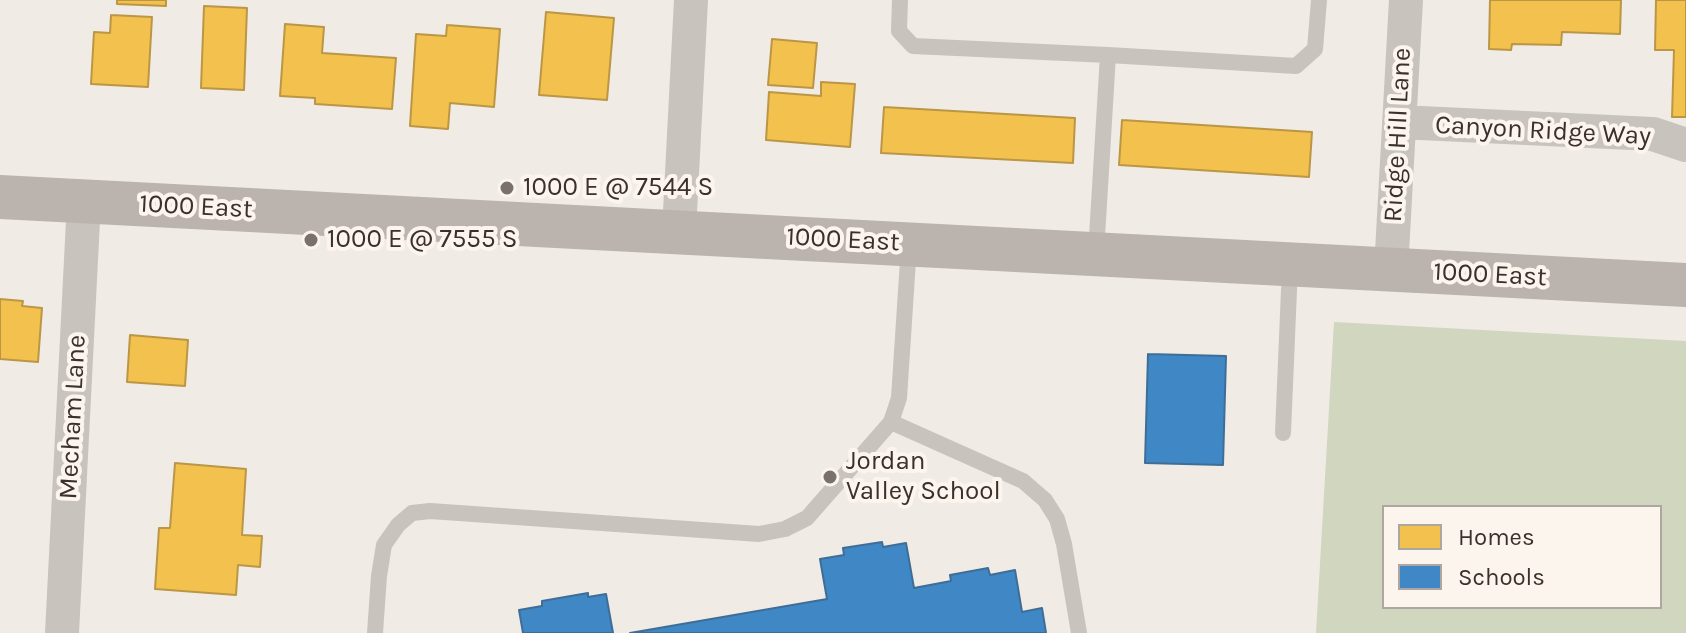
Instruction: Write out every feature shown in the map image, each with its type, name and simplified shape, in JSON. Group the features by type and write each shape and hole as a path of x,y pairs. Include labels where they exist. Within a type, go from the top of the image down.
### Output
{"street":[{"path":"679,231 691,0"},
{"name":"Ridge Hill Lane","path":"1391,270 1406,0"},
{"name":"Canyon Ridge Way","path":"1399,122 1653,134 1686,145"},
{"name":"1000 East","path":"0,197 1686,285"},
{"name":"Mecham Lane","path":"62,633 84,201"}],"lane":[{"path":"900,0 899,31 913,46 1296,66 1315,49 1319,0"},
{"path":"1096,255 1108,55"},
{"path":"375,633 384,545 398,525 412,513 430,511 759,534 785,529 807,518 891,422 899,398 909,243"},
{"path":"1283,433 1290,265"},
{"path":"891,422 1023,481 1045,500 1057,519 1064,544 1079,633"}],"green space":[{"path":"1334,322 1686,341 1686,633 1316,633"}],"building: Homes":[{"path":"117,0 166,0 166,6 117,4"},
{"path":"1490,0 1621,0 1620,34 1562,32 1561,45 1512,44 1511,50 1489,49"},
{"path":"1656,0 1686,0 1686,117 1672,117 1674,50 1655,50"},
{"path":"204,6 247,8 244,90 201,88"},
{"path":"546,12 614,18 607,100 539,95"},
{"path":"111,15 152,17 148,87 91,84 94,32 110,33"},
{"path":"285,24 324,27 322,53 396,58 392,109 315,104 315,98 280,96"},
{"path":"447,25 500,29 494,107 450,103 448,129 410,126 416,34 446,36"},
{"path":"772,39 817,43 813,88 768,85"},
{"path":"821,82 855,84 850,147 766,140 769,92 821,96"},
{"path":"884,107 1075,118 1073,163 881,153"},
{"path":"1122,120 1312,132 1309,177 1119,165"},
{"path":"0,299 23,301 22,306 42,308 38,362 0,359"},
{"path":"130,335 188,340 185,386 127,382"},
{"path":"175,463 246,469 242,535 262,536 260,567 238,565 236,595 155,589 159,528 170,528"}],"building: Schools":[{"path":"1148,354 1226,356 1223,465 1145,463"},
{"path":"882,542 883,547 906,543 914,588 951,581 950,575 988,568 990,575 1015,570 1022,612 1042,608 1046,633 630,633 827,599 820,559 844,555 843,548"},
{"path":"588,593 588,597 606,594 613,633 523,633 519,610 542,606 542,601"}],"place":[{"name":"1000 E @ 7544 S","path":"507,188"},
{"name":"1000 E @ 7555 S","path":"311,240"},
{"name":"Jordan Valley School","path":"830,477"}]}
